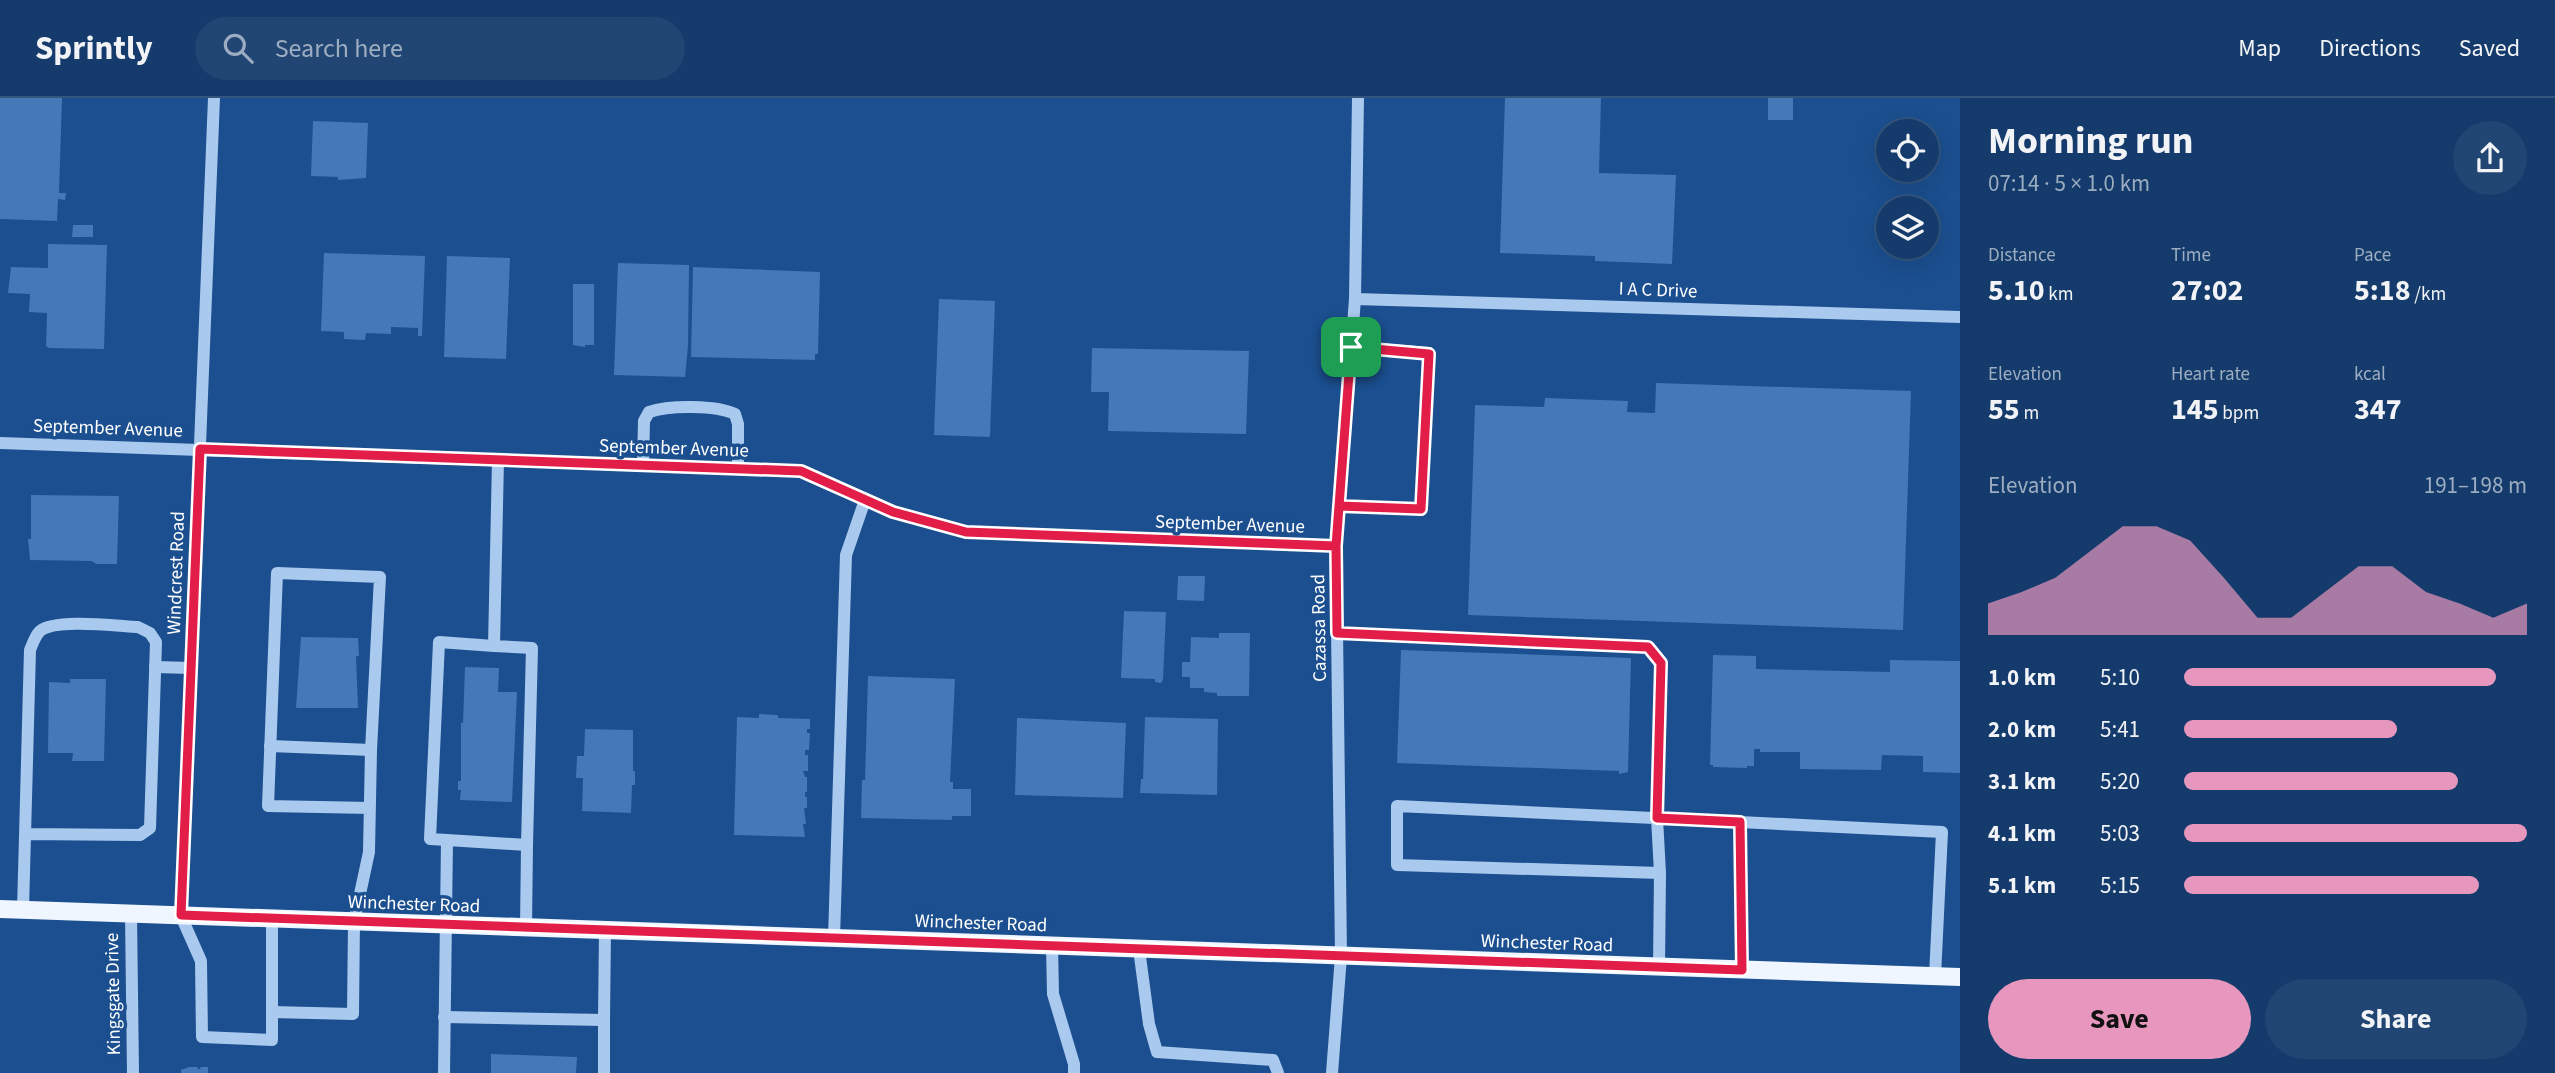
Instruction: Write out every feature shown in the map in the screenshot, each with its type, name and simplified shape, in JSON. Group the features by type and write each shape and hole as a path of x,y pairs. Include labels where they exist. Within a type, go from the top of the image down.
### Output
{"main road":[{"name":"Winchester Road","path":"0,909 1960,977"}],"street":[{"name":"Windcrest Road","path":"181,915 214,98"},
{"name":"Cazassa Road","path":"1332,1073 1340,956 1336,546 1355,299 1358,98"},
{"name":"I A C Drive","path":"1355,299 1960,317"},
{"path":"1339,506 1421,509 1429,354 1351,347"},
{"path":"643,465 644,421 649,412 661,407 724,409 735,414 738,424 738,468"},
{"name":"September Avenue","path":"0,443 801,471 893,512 966,532 1336,546"},
{"path":"494,646 498,460"},
{"path":"834,938 846,555 865,500"},
{"path":"272,1012 353,1014 354,922 369,852 380,577 277,573 268,806 370,808"},
{"path":"23,910 25,834 30,650 34,638 42,629 55,624 138,627 150,633 156,642 150,828 140,835 25,834"},
{"path":"1337,633 1648,647 1661,663 1657,818 1660,873 1659,967"},
{"path":"526,927 532,648 439,642 430,839 527,845"},
{"path":"155,667 191,668"},
{"path":"270,746 371,750"},
{"path":"1660,873 1397,865 1397,806 1942,832 1935,976"},
{"path":"1740,822 1742,970"},
{"path":"444,1073 447,840"},
{"name":"Kingsgate Drive","path":"131,914 133,1073"},
{"path":"181,915 201,961 202,1037 272,1040 272,919"},
{"path":"604,1073 605,930"},
{"path":"1052,946 1053,994 1074,1064 1074,1073"},
{"path":"1139,949 1149,1024 1157,1052 1273,1060 1278,1073"},
{"path":"444,1017 604,1020"}],"building":[{"path":"0,98 62,98 59,193 66,193 65,200 58,199 57,221 0,219"},
{"path":"1505,98 1601,98 1599,173 1676,175 1672,264 1595,261 1595,256 1500,253"},
{"path":"1768,98 1793,98 1793,120 1768,120"},
{"path":"313,121 368,123 366,178 338,180 338,177 311,176"},
{"path":"73,225 93,225 93,237 72,237"},
{"path":"48,244 107,245 104,349 49,348 46,346 47,313 29,312 30,294 8,293 11,267 48,268"},
{"path":"324,253 425,256 422,336 418,336 418,328 391,327 391,334 366,333 365,340 344,339 344,332 321,331"},
{"path":"447,256 510,258 506,359 444,357"},
{"path":"618,263 689,265 685,377 614,375"},
{"path":"693,267 820,272 818,354 815,354 815,360 691,357"},
{"path":"573,284 594,284 594,345 573,345"},
{"path":"939,299 995,301 990,437 934,435"},
{"path":"1092,348 1249,351 1246,434 1108,431 1109,392 1091,392"},
{"path":"1656,383 1911,391 1903,630 1468,615 1475,405 1544,407 1545,398 1628,401 1627,412 1655,413"},
{"path":"31,495 119,496 117,564 30,560 28,539 31,539"},
{"path":"1178,576 1205,576 1204,601 1177,600"},
{"path":"1124,611 1166,612 1161,683 1155,682 1155,679 1121,678"},
{"path":"1219,633 1250,633 1249,696 1217,696 1217,693 1204,692 1204,688 1190,688 1190,677 1182,677 1182,662 1190,662 1191,637 1219,638"},
{"path":"301,637 358,638 358,708 296,708"},
{"path":"1401,650 1631,658 1628,772 1619,774 1619,771 1397,763"},
{"path":"1713,655 1756,656 1756,669 1890,672 1890,660 1960,661 1960,773 1923,772 1923,756 1882,755 1881,770 1800,769 1800,752 1760,752 1760,749 1754,749 1754,766 1713,767 1710,765"},
{"path":"465,667 499,668 498,692 517,692 512,802 460,800 458,781 461,781"},
{"path":"868,676 955,679 950,782 953,782 953,789 971,789 971,816 952,816 952,820 861,818 862,780 865,780"},
{"path":"70,679 106,679 104,761 72,761 73,753 48,753 49,682 70,683"},
{"path":"759,714 778,715 778,718 810,719 810,729 807,729 807,733 810,733 809,750 805,750 805,755 808,755 808,771 803,771 807,777 807,808 804,808 806,824 803,824 805,837 734,835 737,717 759,718"},
{"path":"1145,717 1218,719 1217,795 1140,793"},
{"path":"1017,718 1126,723 1123,798 1015,795"},
{"path":"585,729 633,730 635,785 632,785 631,813 582,811 583,778 576,778 577,756 584,756"},
{"path":"491,1054 577,1057 576,1073 491,1073"},
{"path":"197,1067 199,1070 201,1067 208,1067 208,1073 181,1073 181,1070"}],"route":[{"path":"1351,347 1336,546 966,532 893,512 801,471 200,449 181,915 1742,970 1740,822 1657,818 1661,663 1648,647 1337,633 1336,546 1339,506 1421,509 1429,354 1351,347"}]}
